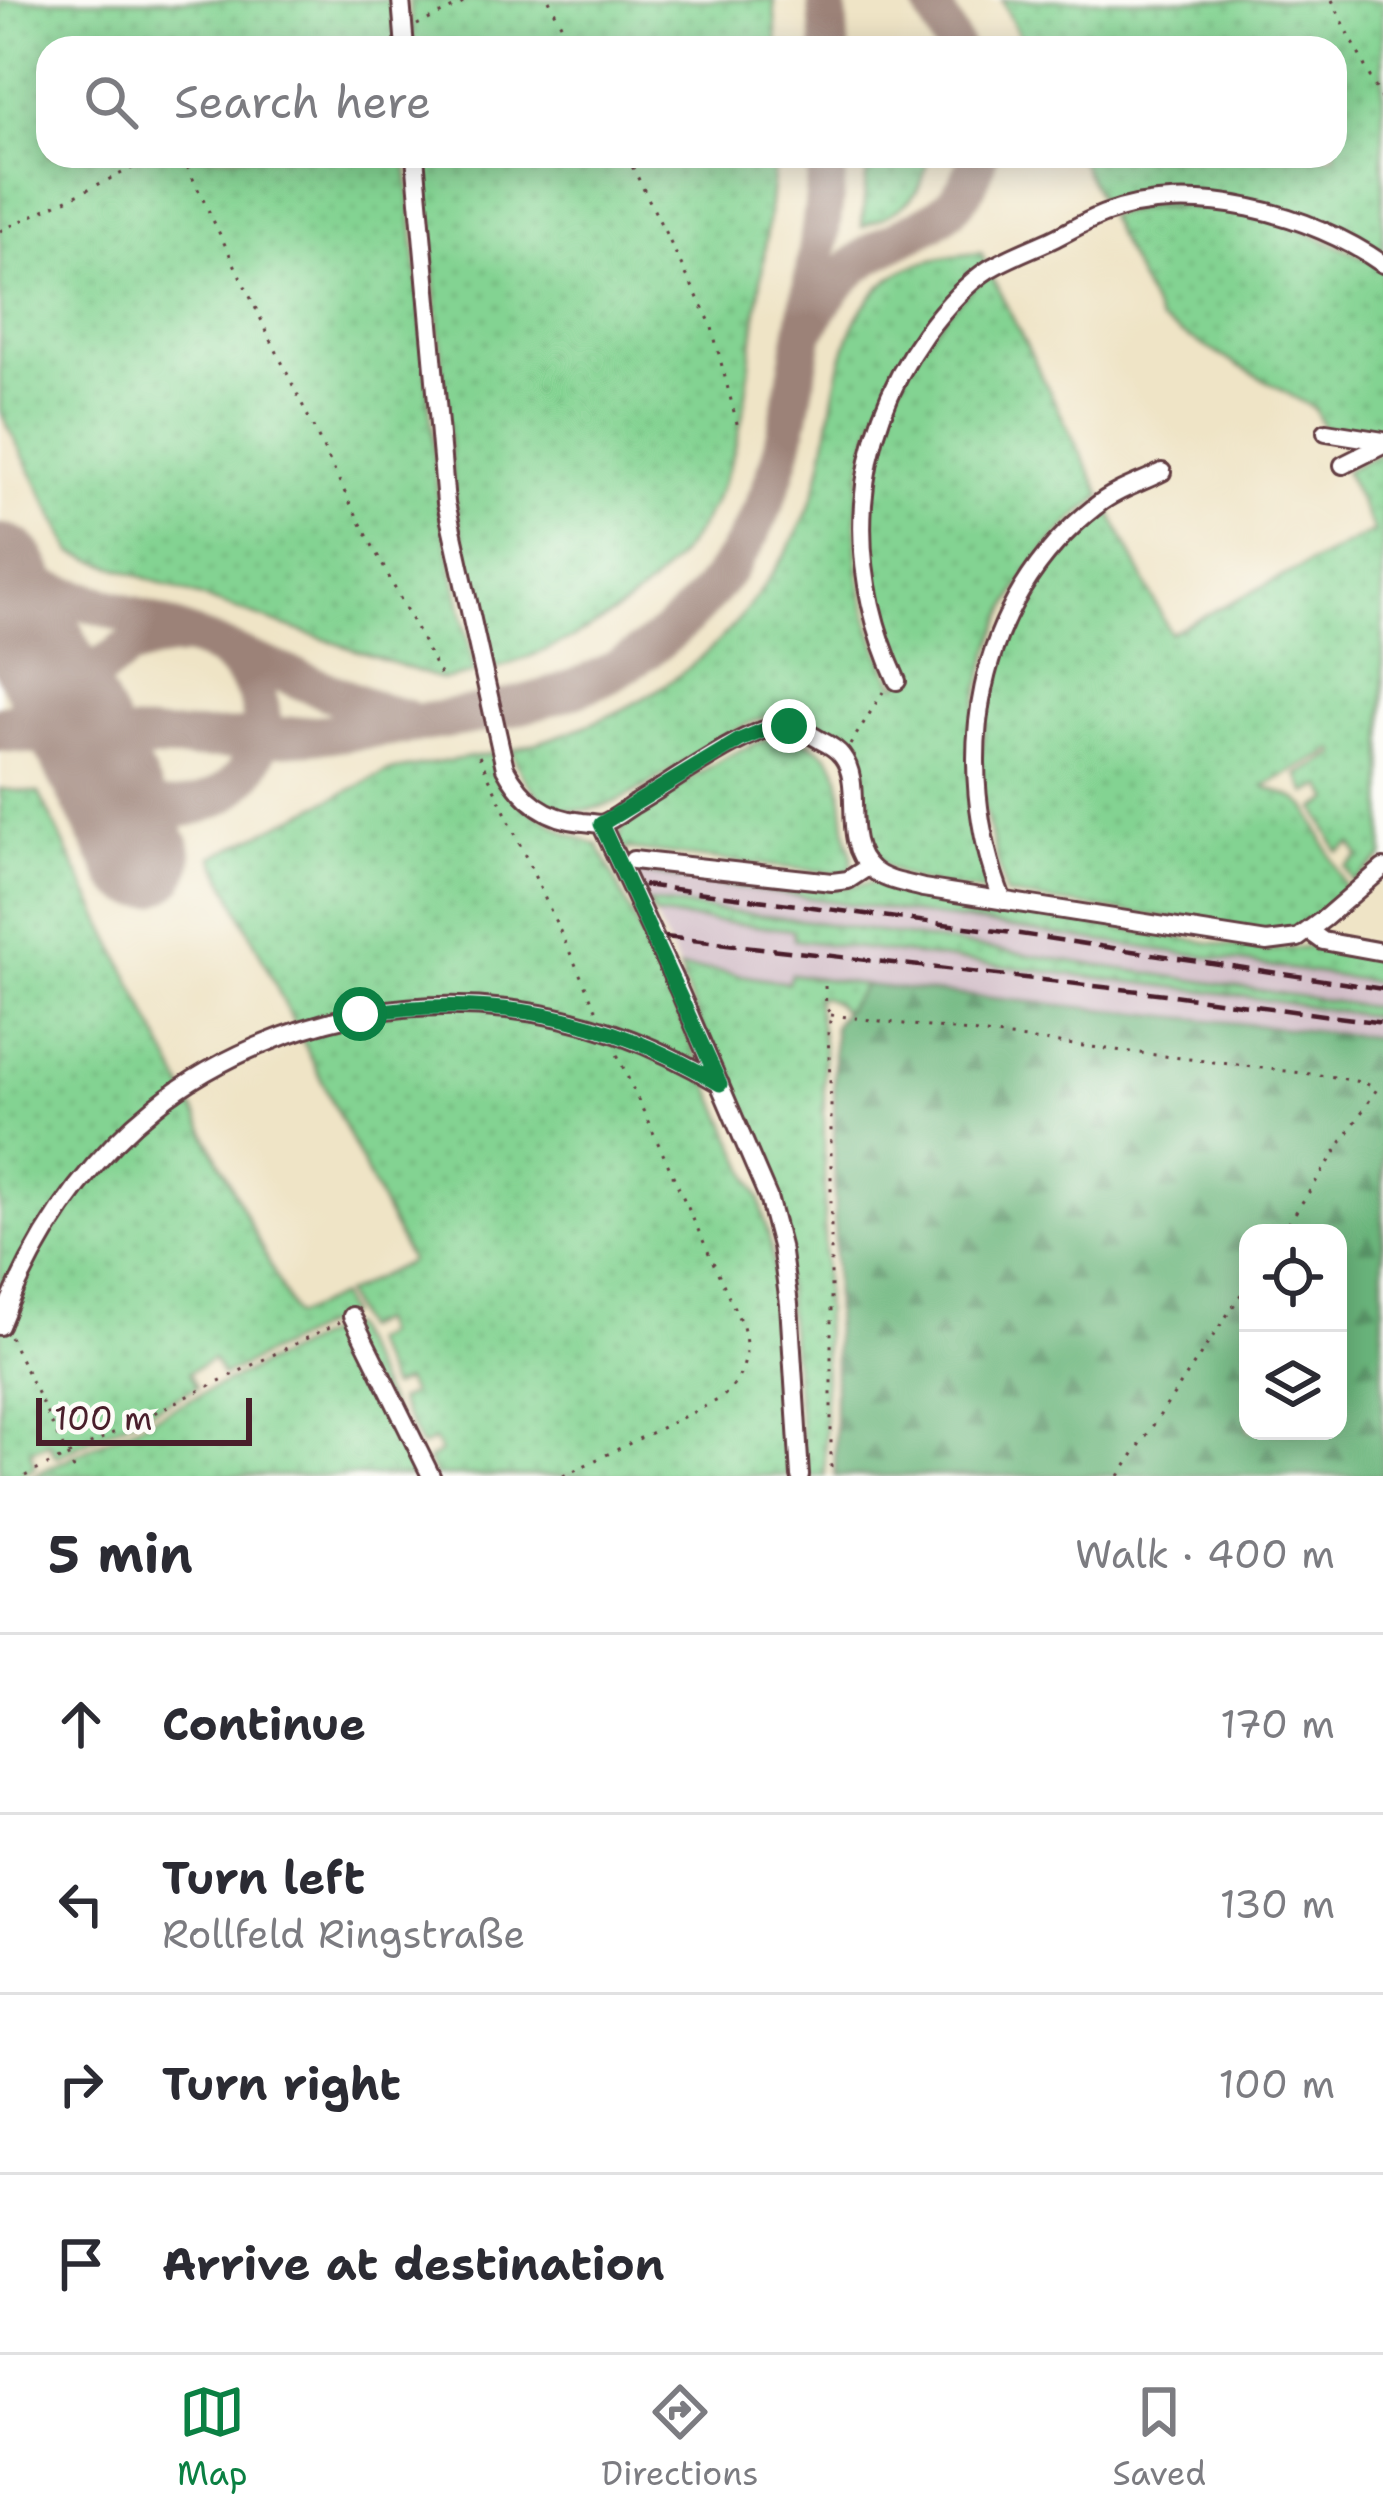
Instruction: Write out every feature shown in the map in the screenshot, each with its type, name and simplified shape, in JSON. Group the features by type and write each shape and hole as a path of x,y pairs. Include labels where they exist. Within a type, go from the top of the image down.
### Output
{"lane":[{"path":"400,0 404,36"},
{"path":"416,168 446,503 505,768 529,801 566,821 601,824 740,740 772,727 789,726 842,756 850,776 854,829 868,867 886,878 922,888 1267,943 1285,942 1309,931 1383,868"},
{"path":"896,677 877,632 862,553 862,500 872,447 889,396 915,349 948,307 988,270 1107,213 1182,202 1232,204 1280,214 1327,231 1383,264"},
{"path":"1327,432 1383,443"},
{"path":"1343,465 1383,443"},
{"path":"1003,901 980,830 974,780 976,730 992,655 1014,605 1060,539 1100,502 1162,472"},
{"path":"601,824 768,1197 789,1304 800,1476"},
{"path":"633,860 832,882 848,880 868,867"},
{"path":"1309,931 1323,940 1383,952"},
{"path":"1,1323 37,1245 91,1169 158,1104 240,1052 329,1022 424,1006 519,1009 640,1042 720,1084"},
{"path":"352,1316 431,1476"}],"path":[{"path":"412,36 470,0"},
{"path":"549,0 567,36"},
{"path":"1332,0 1383,103"},
{"path":"0,231 133,168"},
{"path":"188,168 348,499 442,680"},
{"path":"633,168 711,324 739,431"},
{"path":"842,756 896,677"},
{"path":"479,756 743,1327 746,1357 734,1385 720,1399 563,1476"},
{"path":"824,986 831,1016 831,1476"},
{"path":"831,1016 1304,1073 1380,1088 1288,1224"},
{"path":"1119,1476 1239,1298"},
{"path":"25,1476 352,1316"},
{"path":"1,1323 77,1476"}],"shaded area":[{"path":"634,872 1383,983 1383,1009 808,921 648,902"},
{"path":"654,915 794,930 794,939 1383,1018 1383,1038 792,974 788,983 680,969"}],"green space":[{"path":"0,0 393,0 396,36 36,36 36,168 407,168 439,506 475,673 443,680 73,553 0,411"},
{"path":"409,0 774,0 776,36 413,36"},
{"path":"1002,0 1383,0 1383,259 1256,205 1104,209 1084,168 1347,168 1347,36 1019,36"},
{"path":"424,168 774,168 742,417 730,464 692,539 666,570 637,597 569,640 491,670 455,502"},
{"path":"867,168 925,168 921,184 907,202 862,227"},
{"path":"1160,205 1255,210 1383,266 1383,438 1324,428 1315,409 1160,321 1107,216"},
{"path":"981,253 987,266 923,333 901,363 876,415 858,493 856,534 867,614 896,686 901,682 872,604 865,557 871,465 902,379 926,340 990,273 1102,496 1039,558 1015,594 983,673 975,715 973,800 982,848 998,894 929,884 891,869 874,854 866,837 853,763 842,746 818,728 788,715 762,719 732,732 635,792 603,806 574,810 540,796 525,779 512,750 588,725 656,691 715,645 773,573 814,495 841,363 866,303 888,280 918,264"},
{"path":"1383,452 1383,857 1353,882 1345,867 1359,857 1352,844 1338,852 1316,809 1331,800 1323,786 1307,793 1298,775 1337,754 1335,750 1264,786 1307,807 1346,888 1296,927 1276,933 1006,895 977,779 996,651 1040,566 1106,503 1170,633 1374,531 1345,471"},
{"path":"788,735 822,751 837,771 851,869 842,874 618,848 622,829 632,818 687,781 749,746"},
{"path":"495,753 525,807 569,834 598,845 760,1200 777,1303 772,1382 784,1427 788,1476 435,1476 428,1460 440,1452 434,1440 421,1447 398,1401 411,1394 405,1381 391,1387 369,1342 383,1335 378,1321 361,1329 344,1294 410,1261 213,857 389,771"},
{"path":"0,789 39,793 295,1316 339,1296 347,1314 222,1376 213,1359 189,1372 197,1387 56,1457 49,1443 30,1451 35,1467 17,1476 0,1476"},
{"path":"634,872 830,889 876,882 915,898 1266,951 1324,945 1383,956 1383,983"},
{"path":"648,902 808,921 1383,1009 1383,1018 794,940 793,930 654,915"},
{"path":"680,969 788,983 791,974 865,985 844,1015 833,1002 816,997 824,1050 825,1476 806,1476 775,1193"},
{"path":"865,985 1383,1038 1383,1476 835,1476 834,1025"},
{"path":"349,1326 426,1476 32,1476"}],"taxiway":[{"path":"827,0 829,36"},
{"path":"930,0 948,36"},
{"path":"0,732 194,740 389,727 536,701 583,685 635,658 703,600 738,553 764,506 790,415 827,168"},
{"path":"811,322 834,287 856,265 948,209 974,168"},
{"path":"0,580 146,621 406,719"},
{"path":"0,646 7,608 3,580"},
{"path":"0,726 40,711 126,650 155,640 186,637"},
{"path":"108,791 150,807 188,807 220,795 244,774 258,746 261,715 251,683 225,653"}],"runway":[{"path":"0,573 143,858"}],"railway":[{"path":"643,885 1020,934 1383,989"},
{"path":"665,937 1383,1023"}],"route":[{"path":"360,1014 456,1005 550,1014 640,1042 720,1084 601,824 740,740 772,727 789,726"}]}
